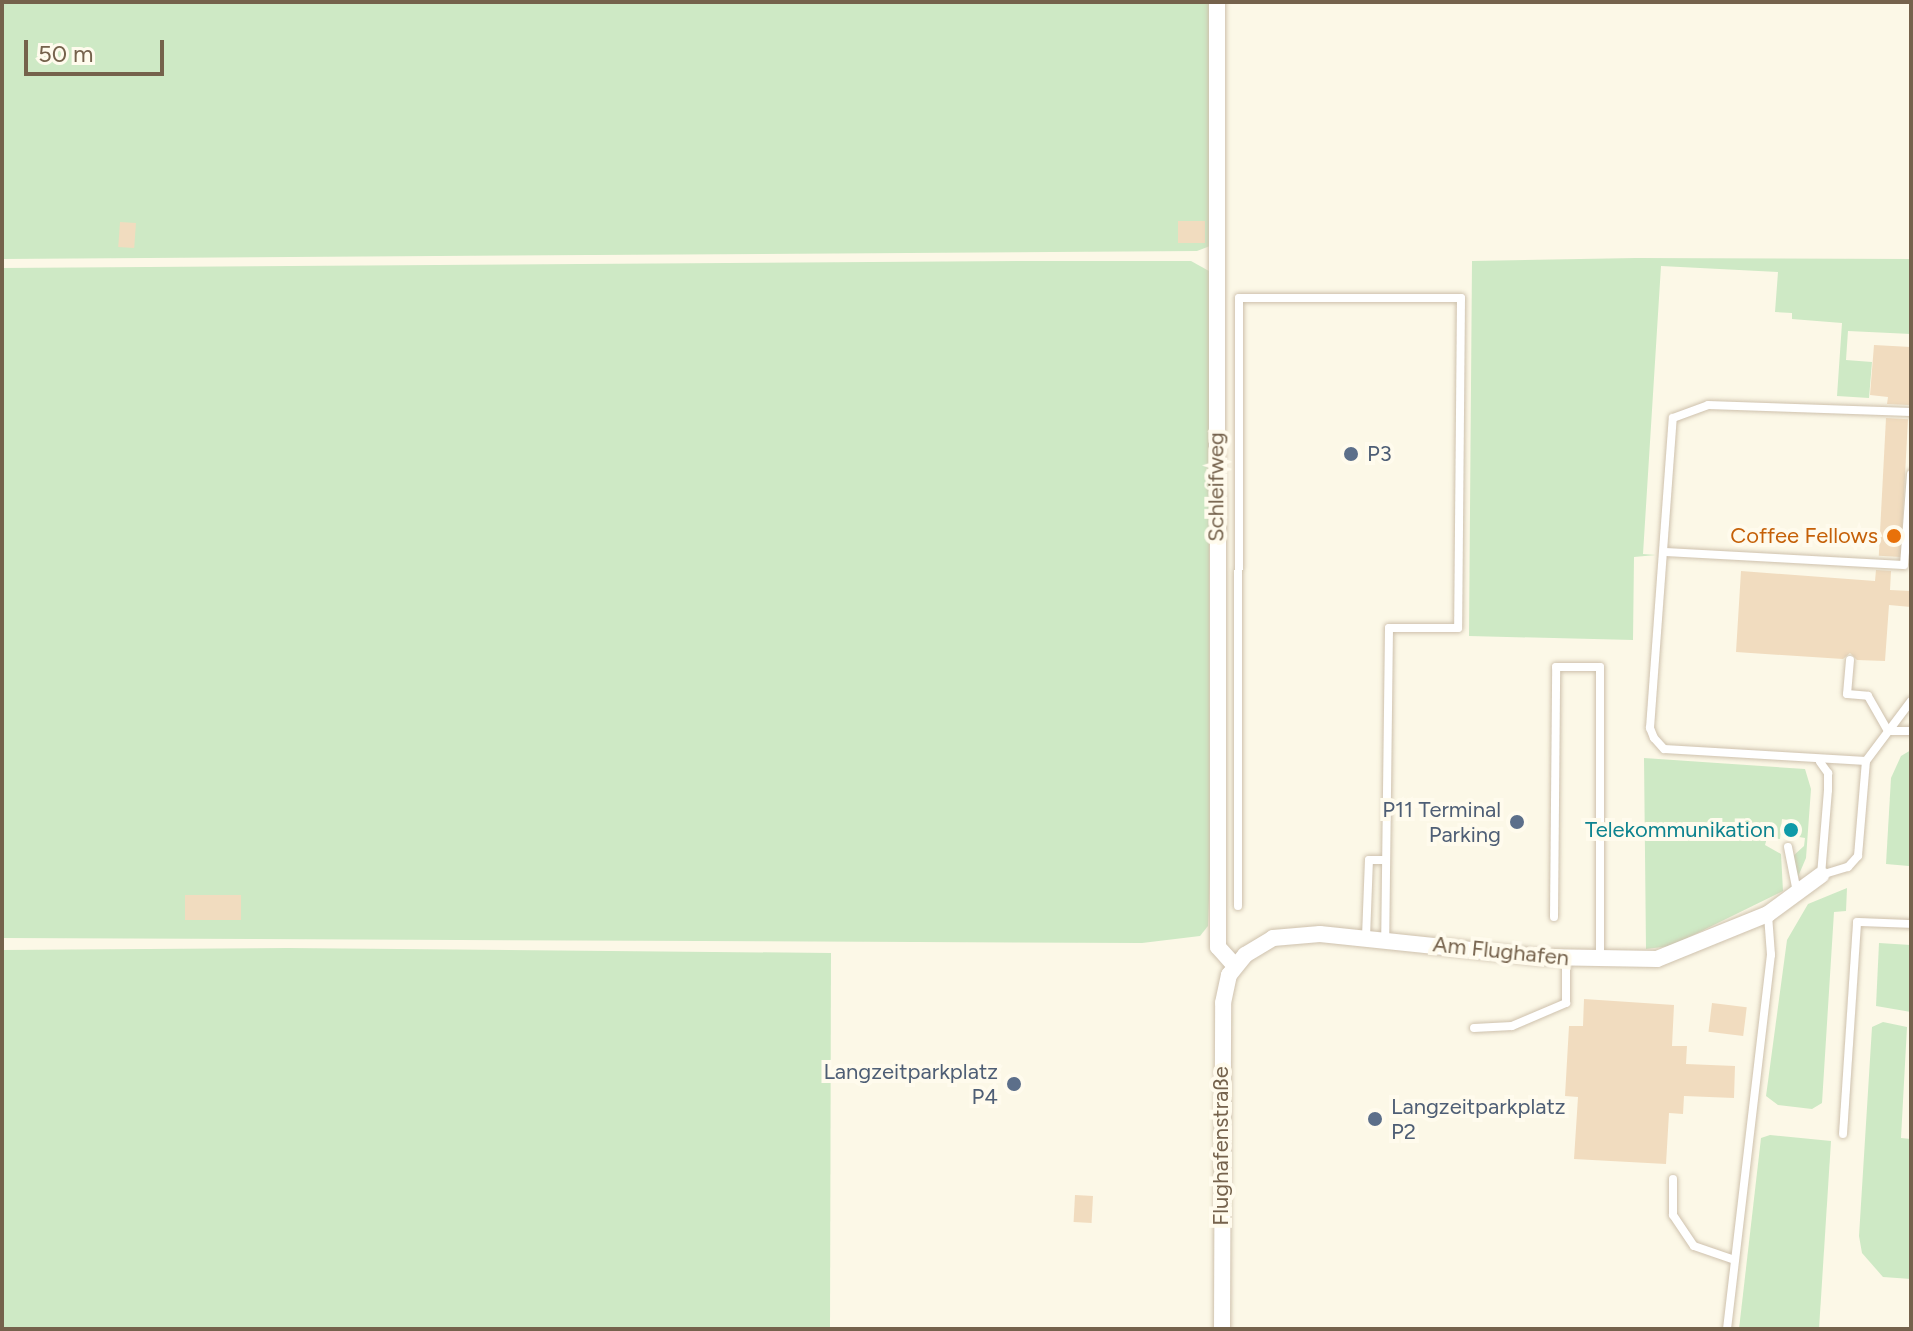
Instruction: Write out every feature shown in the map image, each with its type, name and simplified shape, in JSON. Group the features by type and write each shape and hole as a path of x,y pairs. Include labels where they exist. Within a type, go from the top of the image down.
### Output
{"street":[{"name":"Schleifweg","path":"1217,2 1218,947 1234,965"},
{"name":"Am Flughafen","path":"1234,965 1256,947 1289,935 1366,937 1600,960 1669,957 1768,914 1821,875"},
{"name":"Flughafenstraße","path":"1222,1329 1221,1047 1225,989 1234,965"}],"lane":[{"path":"1238,906 1239,298 1461,298 1458,628 1389,628 1385,939"},
{"path":"1911,412 1708,405 1673,418 1650,728 1657,744 1820,762 1866,761 1911,701"},
{"path":"1665,552 1904,565 1911,474"},
{"path":"1850,660 1847,694 1868,696 1888,731"},
{"path":"1554,917 1556,667 1600,667 1600,960"},
{"path":"1888,731 1911,731"},
{"name":"Am Flughafen","path":"1821,875 1848,867 1858,856 1866,761"},
{"path":"1820,762 1828,773 1821,875"},
{"path":"1788,847 1797,892"},
{"path":"1366,937 1369,860 1386,860"},
{"path":"1727,1329 1771,955 1768,914"},
{"path":"1843,1134 1857,922 1911,924"},
{"path":"1474,1028 1512,1026 1566,1003 1566,958"},
{"path":"1673,1179 1673,1215 1694,1246 1735,1260"}],"green space":[{"path":"2,2 1211,2 1210,246 1197,251 2,259"},
{"path":"1911,259 1911,334 1848,331 1846,360 1872,362 1869,398 1837,396 1842,323 1792,319 1792,313 1775,312 1778,272 1661,266 1643,554 1656,555 1634,557 1633,640 1469,636 1472,261"},
{"path":"1191,261 1209,271 1210,872 1208,926 1200,936 1142,943 2,938 2,268"},
{"path":"1911,750 1909,866 1886,864 1891,778 1901,756"},
{"path":"1644,758 1805,769 1811,789 1806,858 1797,879 1793,856 1804,846 1805,838 1799,837 1799,822 1782,819 1780,839 1767,838 1765,845 1781,854 1783,891 1671,946 1646,949"},
{"path":"1847,888 1846,911 1834,912 1822,1103 1812,1109 1778,1105 1766,1096 1787,940 1808,904"},
{"path":"1879,943 1911,945 1911,1012 1876,1006"},
{"path":"288,948 831,953 830,1329 2,1329 2,950"},
{"path":"1883,1022 1907,1027 1901,1138 1911,1139 1911,1279 1883,1277 1862,1253 1859,1236 1872,1027"},
{"path":"1770,1135 1831,1141 1819,1329 1739,1329 1761,1138"}],"building":[{"path":"1178,221 1205,221 1205,243 1178,243"},
{"path":"120,222 136,223 134,248 118,247"},
{"path":"1874,345 1911,347 1909,405 1887,404 1888,397 1870,395"},
{"path":"1886,418 1908,419 1901,557 1879,556"},
{"path":"1876,570 1891,571 1890,590 1911,591 1911,607 1889,605 1885,661 1857,660 1850,653 1843,659 1736,652 1741,571 1875,581"},
{"path":"185,895 241,895 241,920 185,920"},
{"path":"1584,999 1674,1005 1672,1046 1687,1046 1686,1064 1735,1066 1734,1098 1684,1096 1683,1114 1669,1113 1666,1164 1574,1159 1578,1097 1565,1096 1569,1026 1583,1026"},
{"path":"1712,1003 1747,1007 1743,1036 1708,1032"},
{"path":"1075,1195 1093,1196 1092,1223 1074,1222"}],"place":[{"name":"P3","path":"1351,454"},
{"name":"Coffee Fellows","path":"1894,536"},
{"name":"P11 Terminal Parking","path":"1517,822"},
{"name":"Telekommunikation","path":"1791,830"},
{"name":"Langzeitparkplatz P4","path":"1014,1084"},
{"name":"Langzeitparkplatz P2","path":"1375,1119"}]}
